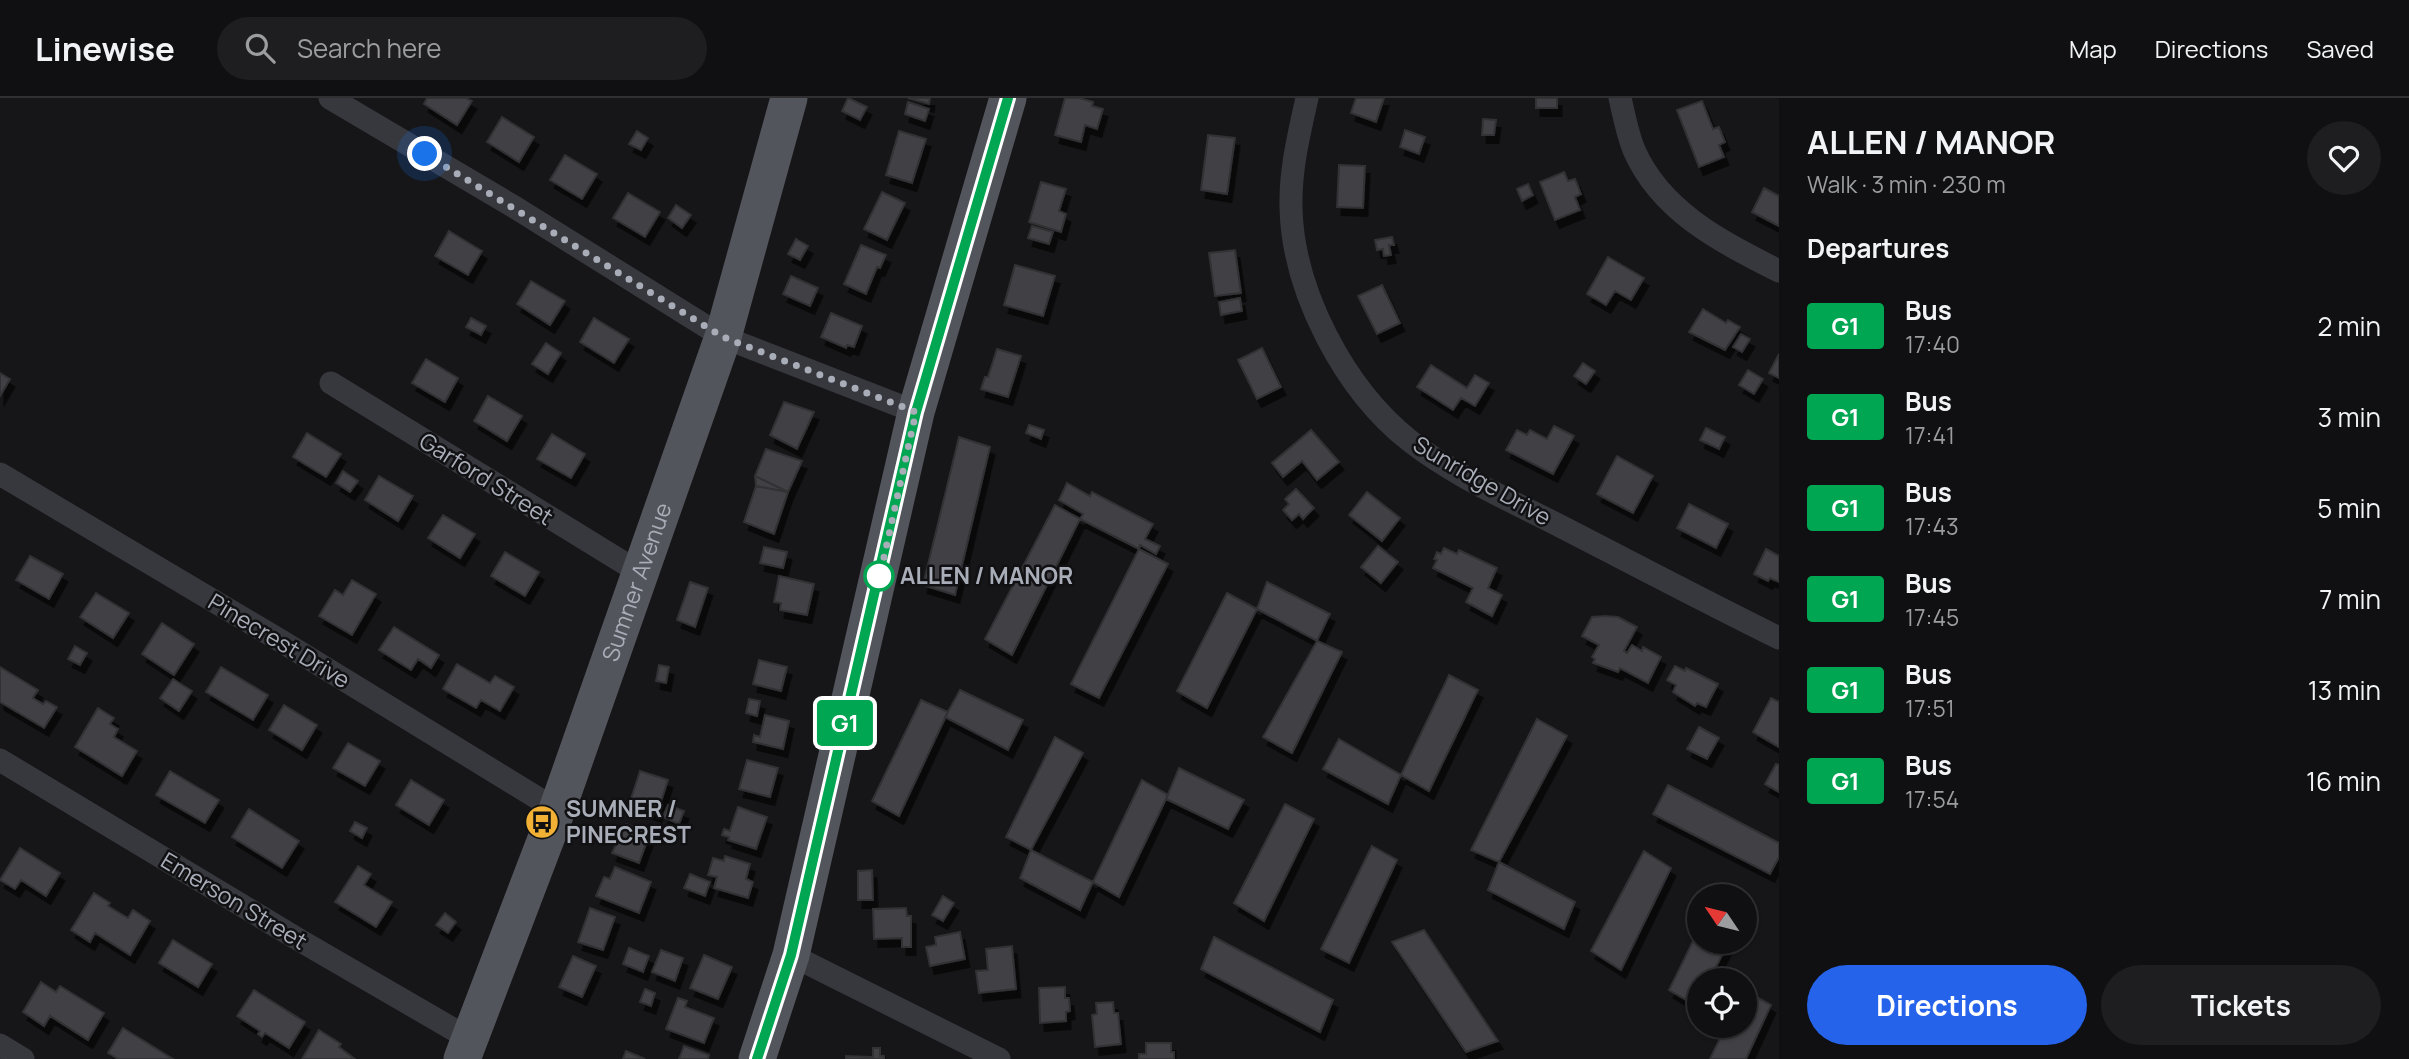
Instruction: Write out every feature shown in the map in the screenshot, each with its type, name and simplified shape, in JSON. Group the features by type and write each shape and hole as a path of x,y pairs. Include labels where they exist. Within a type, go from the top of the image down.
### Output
{"main road":[{"name":"Sumner Avenue","path":"466,1049 557,810 642,575 723,337 789,98"},
{"path":"757,1059 791,955 916,412 1008,98"}],"street":[{"path":"330,98 516,208 723,337 916,412"},
{"name":"Sunridge Drive","path":"1307,98 1293,168 1291,210 1296,248 1322,325 1343,365 1369,403 1412,443 1474,481 1779,638"},
{"path":"1620,98 1628,131 1640,162 1674,205 1705,231 1779,271"},
{"name":"Garford Street","path":"331,383 642,575"},
{"name":"Pinecrest Drive","path":"0,474 281,641 557,810"},
{"name":"Emerson Street","path":"0,760 289,934 466,1049"},
{"path":"791,955 999,1059"},
{"path":"0,1045 23,1059"}],"building":[{"path":"427,98 466,98 472,101 457,125 424,104"},
{"path":"848,98 867,107 860,120 842,111"},
{"path":"908,98 930,98 929,104"},
{"path":"1065,98 1093,102 1092,106 1103,109 1097,129 1085,125 1081,142 1055,135"},
{"path":"1356,98 1384,98 1376,122 1351,113"},
{"path":"1536,98 1557,98 1557,108 1536,108"},
{"path":"1702,101 1713,129 1719,127 1725,142 1719,145 1724,157 1699,167 1677,110"},
{"path":"908,102 929,109 925,121 905,114"},
{"path":"502,117 534,137 519,162 487,142"},
{"path":"1483,119 1496,120 1494,135 1482,135"},
{"path":"1405,130 1425,137 1419,154 1400,147"},
{"path":"637,131 648,138 641,150 629,144"},
{"path":"899,131 926,139 912,183 886,175"},
{"path":"1208,135 1235,138 1227,194 1201,190"},
{"path":"565,155 597,174 582,199 550,180"},
{"path":"1339,165 1365,166 1363,208 1337,207"},
{"path":"1564,172 1568,181 1575,179 1581,194 1575,197 1580,210 1555,220 1540,182"},
{"path":"1041,182 1066,189 1059,211 1066,214 1061,232 1029,222"},
{"path":"1528,184 1533,195 1522,201 1517,189"},
{"path":"1764,188 1779,196 1779,226 1752,212"},
{"path":"882,192 905,203 887,240 864,229"},
{"path":"628,193 660,212 645,237 613,218"},
{"path":"676,205 691,215 682,228 668,218"},
{"path":"1032,226 1053,232 1049,244 1028,238"},
{"path":"449,231 482,251 468,275 435,256"},
{"path":"1392,237 1394,245 1389,245 1391,255 1384,256 1383,249 1377,250 1375,240"},
{"path":"796,239 808,246 800,260 788,254"},
{"path":"861,245 886,255 880,268 877,267 866,294 844,284"},
{"path":"1235,250 1241,293 1215,296 1209,253"},
{"path":"1608,257 1644,278 1631,300 1615,291 1606,305 1587,294"},
{"path":"1015,265 1055,276 1043,316 1004,305"},
{"path":"791,276 818,288 810,306 783,294"},
{"path":"531,281 565,301 550,325 517,304"},
{"path":"1382,285 1400,323 1377,334 1358,296"},
{"path":"1240,298 1242,311 1221,315 1219,302"},
{"path":"1703,309 1726,323 1728,320 1740,327 1725,350 1689,332"},
{"path":"831,313 862,326 854,347 847,345 846,348 821,337"},
{"path":"471,318 486,326 481,335 466,327"},
{"path":"594,318 629,339 614,363 580,342"},
{"path":"1741,334 1750,339 1742,352 1733,347"},
{"path":"546,343 561,353 548,374 532,364"},
{"path":"1262,348 1281,387 1257,399 1238,360"},
{"path":"997,349 1021,356 1008,397 981,389"},
{"path":"1779,354 1779,378 1769,373"},
{"path":"426,359 458,378 445,402 412,383"},
{"path":"1583,363 1595,371 1586,384 1574,376"},
{"path":"1431,365 1467,388 1475,375 1489,383 1475,406 1461,398 1453,410 1417,387"},
{"path":"1748,370 1763,379 1754,394 1739,385"},
{"path":"0,373 10,379 0,396"},
{"path":"488,396 522,416 507,441 474,421"},
{"path":"784,402 814,412 797,449 770,435"},
{"path":"1029,425 1044,430 1041,439 1026,433"},
{"path":"1554,426 1574,436 1553,474 1506,450 1517,430 1527,435 1530,430 1547,439"},
{"path":"1706,428 1725,437 1719,449 1700,440"},
{"path":"1311,430 1339,462 1317,480 1302,461 1283,477 1272,463"},
{"path":"307,433 341,454 326,477 293,457"},
{"path":"552,434 585,454 571,478 537,459"},
{"path":"959,437 990,447 955,595 923,585"},
{"path":"766,449 802,461 788,492 756,486 755,476"},
{"path":"766,449 802,461 788,492 755,476"},
{"path":"1617,456 1653,476 1633,513 1597,494"},
{"path":"343,471 358,481 350,492 336,483"},
{"path":"379,476 413,496 398,521 365,500"},
{"path":"1067,483 1090,496 1092,492 1153,524 1145,539 1160,546 1156,554 1140,545 1139,549 1080,519 1083,514 1059,500"},
{"path":"756,486 788,492 774,534 744,522"},
{"path":"1296,489 1314,508 1303,519 1299,514 1292,520 1283,510 1289,504 1285,499"},
{"path":"1367,492 1400,518 1382,541 1349,515"},
{"path":"1689,504 1728,524 1716,548 1677,528"},
{"path":"1055,505 1080,519 1012,655 985,639"},
{"path":"443,515 475,534 460,558 428,538"},
{"path":"1378,546 1398,562 1381,583 1361,567"},
{"path":"764,547 787,552 783,568 760,563"},
{"path":"1444,548 1457,554 1459,550 1497,568 1488,588 1502,595 1492,616 1466,602 1473,588 1433,568 1437,552 1441,554"},
{"path":"1139,549 1168,564 1099,698 1071,684"},
{"path":"1766,549 1779,556 1779,582 1770,578 1768,581 1754,574"},
{"path":"505,552 539,572 525,596 491,576"},
{"path":"30,556 63,574 49,599 16,580"},
{"path":"779,576 814,584 807,615 780,610 781,603 774,602"},
{"path":"352,580 376,594 352,635 319,616 335,590 343,595"},
{"path":"690,582 708,588 695,627 677,620"},
{"path":"1267,582 1330,614 1317,641 1257,609"},
{"path":"96,593 129,613 113,638 80,617"},
{"path":"1227,593 1257,609 1207,708 1177,691"},
{"path":"1592,617 1618,617 1637,627 1624,651 1627,653 1632,645 1642,651 1643,647 1661,657 1648,683 1620,668 1618,672 1593,663 1595,659 1592,657 1599,645 1582,636"},
{"path":"162,623 194,644 174,675 142,654"},
{"path":"394,627 439,655 431,668 418,659 411,670 379,650"},
{"path":"1317,641 1342,652 1292,753 1263,737"},
{"path":"75,646 87,653 80,665 68,659"},
{"path":"759,660 787,667 781,691 753,684"},
{"path":"457,664 490,683 495,676 514,687 500,711 481,700 476,708 443,689"},
{"path":"659,665 669,667 666,683 656,681"},
{"path":"1675,666 1685,671 1686,668 1718,684 1706,707 1697,703 1695,706 1673,692 1676,685 1667,680"},
{"path":"0,667 38,690 33,698 43,704 46,701 57,707 44,728 0,702"},
{"path":"221,667 268,695 253,720 206,692"},
{"path":"1449,675 1478,690 1429,791 1401,775"},
{"path":"173,679 192,691 179,711 160,698"},
{"path":"960,690 1023,720 1008,750 945,717"},
{"path":"1771,698 1779,702 1779,747 1753,732"},
{"path":"749,699 760,701 757,716 746,713"},
{"path":"921,700 948,712 899,816 872,801"},
{"path":"284,705 317,725 302,750 269,730"},
{"path":"98,708 114,718 110,724 118,729 114,737 137,751 122,776 75,747"},
{"path":"765,715 789,721 783,749 753,742 754,735 760,737"},
{"path":"1537,719 1567,736 1499,862 1471,850"},
{"path":"1699,727 1719,738 1707,759 1687,749"},
{"path":"1055,737 1083,753 1031,850 1006,837"},
{"path":"1339,739 1401,775 1388,804 1323,769"},
{"path":"348,743 380,761 365,786 333,768"},
{"path":"747,760 778,768 770,797 739,789"},
{"path":"1776,764 1779,765 1779,792 1765,784"},
{"path":"1179,768 1244,800 1228,829 1166,799"},
{"path":"170,771 219,800 205,823 156,795"},
{"path":"640,771 668,780 657,814 629,805"},
{"path":"411,780 444,800 429,825 396,805"},
{"path":"1142,780 1168,795 1119,897 1093,882"},
{"path":"1668,785 1779,843 1779,857 1770,874 1653,814"},
{"path":"1285,804 1314,819 1264,921 1234,903"},
{"path":"668,805 684,811 679,824 663,817"},
{"path":"738,807 767,817 756,849 728,840 729,837 722,835 724,829 730,831"},
{"path":"249,809 299,841 282,868 232,837"},
{"path":"355,822 367,828 362,838 350,831"},
{"path":"626,824 650,833 639,863 612,853"},
{"path":"1372,846 1397,860 1349,963 1321,949"},
{"path":"20,848 60,873 46,896 21,880 15,889 0,880"},
{"path":"1031,850 1093,882 1080,910 1020,878"},
{"path":"1644,851 1671,868 1621,970 1591,951"},
{"path":"725,856 750,864 746,879 753,882 748,898 714,888 717,877 708,875 713,858 724,861"},
{"path":"1499,862 1575,902 1564,929 1488,890"},
{"path":"358,866 371,874 364,885 392,902 376,927 335,902"},
{"path":"615,867 651,882 639,913 596,896 604,877 610,879"},
{"path":"872,870 873,900 858,900 858,871"},
{"path":"690,874 710,882 705,896 684,888"},
{"path":"94,893 110,903 108,906 128,918 133,910 150,921 130,955 95,933 90,942 71,930"},
{"path":"943,896 954,903 943,921 932,915"},
{"path":"590,908 615,917 603,950 578,942"},
{"path":"906,908 907,916 911,916 911,947 902,947 902,938 874,939 873,909"},
{"path":"445,913 456,922 448,933 436,925"},
{"path":"1424,930 1498,1041 1466,1052 1392,942"},
{"path":"960,932 965,959 930,966 926,947 936,945 935,937"},
{"path":"1214,937 1333,1000 1320,1032 1201,969"},
{"path":"173,940 212,964 198,987 159,963"},
{"path":"1012,946 1016,989 979,993 976,971 988,970 986,949"},
{"path":"629,948 649,956 643,972 623,964"},
{"path":"661,950 683,958 675,981 652,972"},
{"path":"1687,953 1723,954 1715,968 1687,968 1687,1000 1669,990"},
{"path":"704,955 732,967 718,999 690,988"},
{"path":"573,956 596,966 582,997 559,987"},
{"path":"41,982 56,992 60,986 104,1013 88,1040 50,1016 44,1026 23,1012"},
{"path":"1065,987 1065,998 1069,998 1070,1011 1066,1012 1066,1021 1040,1023 1039,988"},
{"path":"645,989 655,993 651,1006 640,1002"},
{"path":"254,990 305,1022 289,1048 265,1033 262,1037 258,1034 260,1031 237,1016"},
{"path":"1757,997 1771,1005 1757,1035"},
{"path":"678,998 687,1001 685,1007 714,1018 704,1043 666,1029"},
{"path":"1113,1002 1114,1013 1118,1013 1121,1044 1095,1047 1092,1015 1097,1014 1096,1003"},
{"path":"123,1028 173,1059 118,1059 108,1053"},
{"path":"319,1030 341,1044 339,1047 355,1059 302,1059"},
{"path":"1720,1038 1756,1038 1746,1059 1710,1059"},
{"path":"1146,1043 1171,1043 1174,1059 1139,1059 1139,1054 1146,1054"},
{"path":"684,1046 709,1055 708,1059 679,1059"},
{"path":"873,1048 880,1048 880,1056 884,1056 884,1059 846,1059 846,1056 873,1057"},
{"path":"626,1051 645,1059 623,1059"}],"bus line":[{"name":"G1","path":"757,1059 791,955 916,412 1008,98"}],"place":[{"name":"ALLEN / MANOR","path":"879,576"},
{"name":"SUMNER / PINECREST","path":"542,822"}],"route":[{"path":"425,154 723,337 916,412 877,589 879,576"}]}
